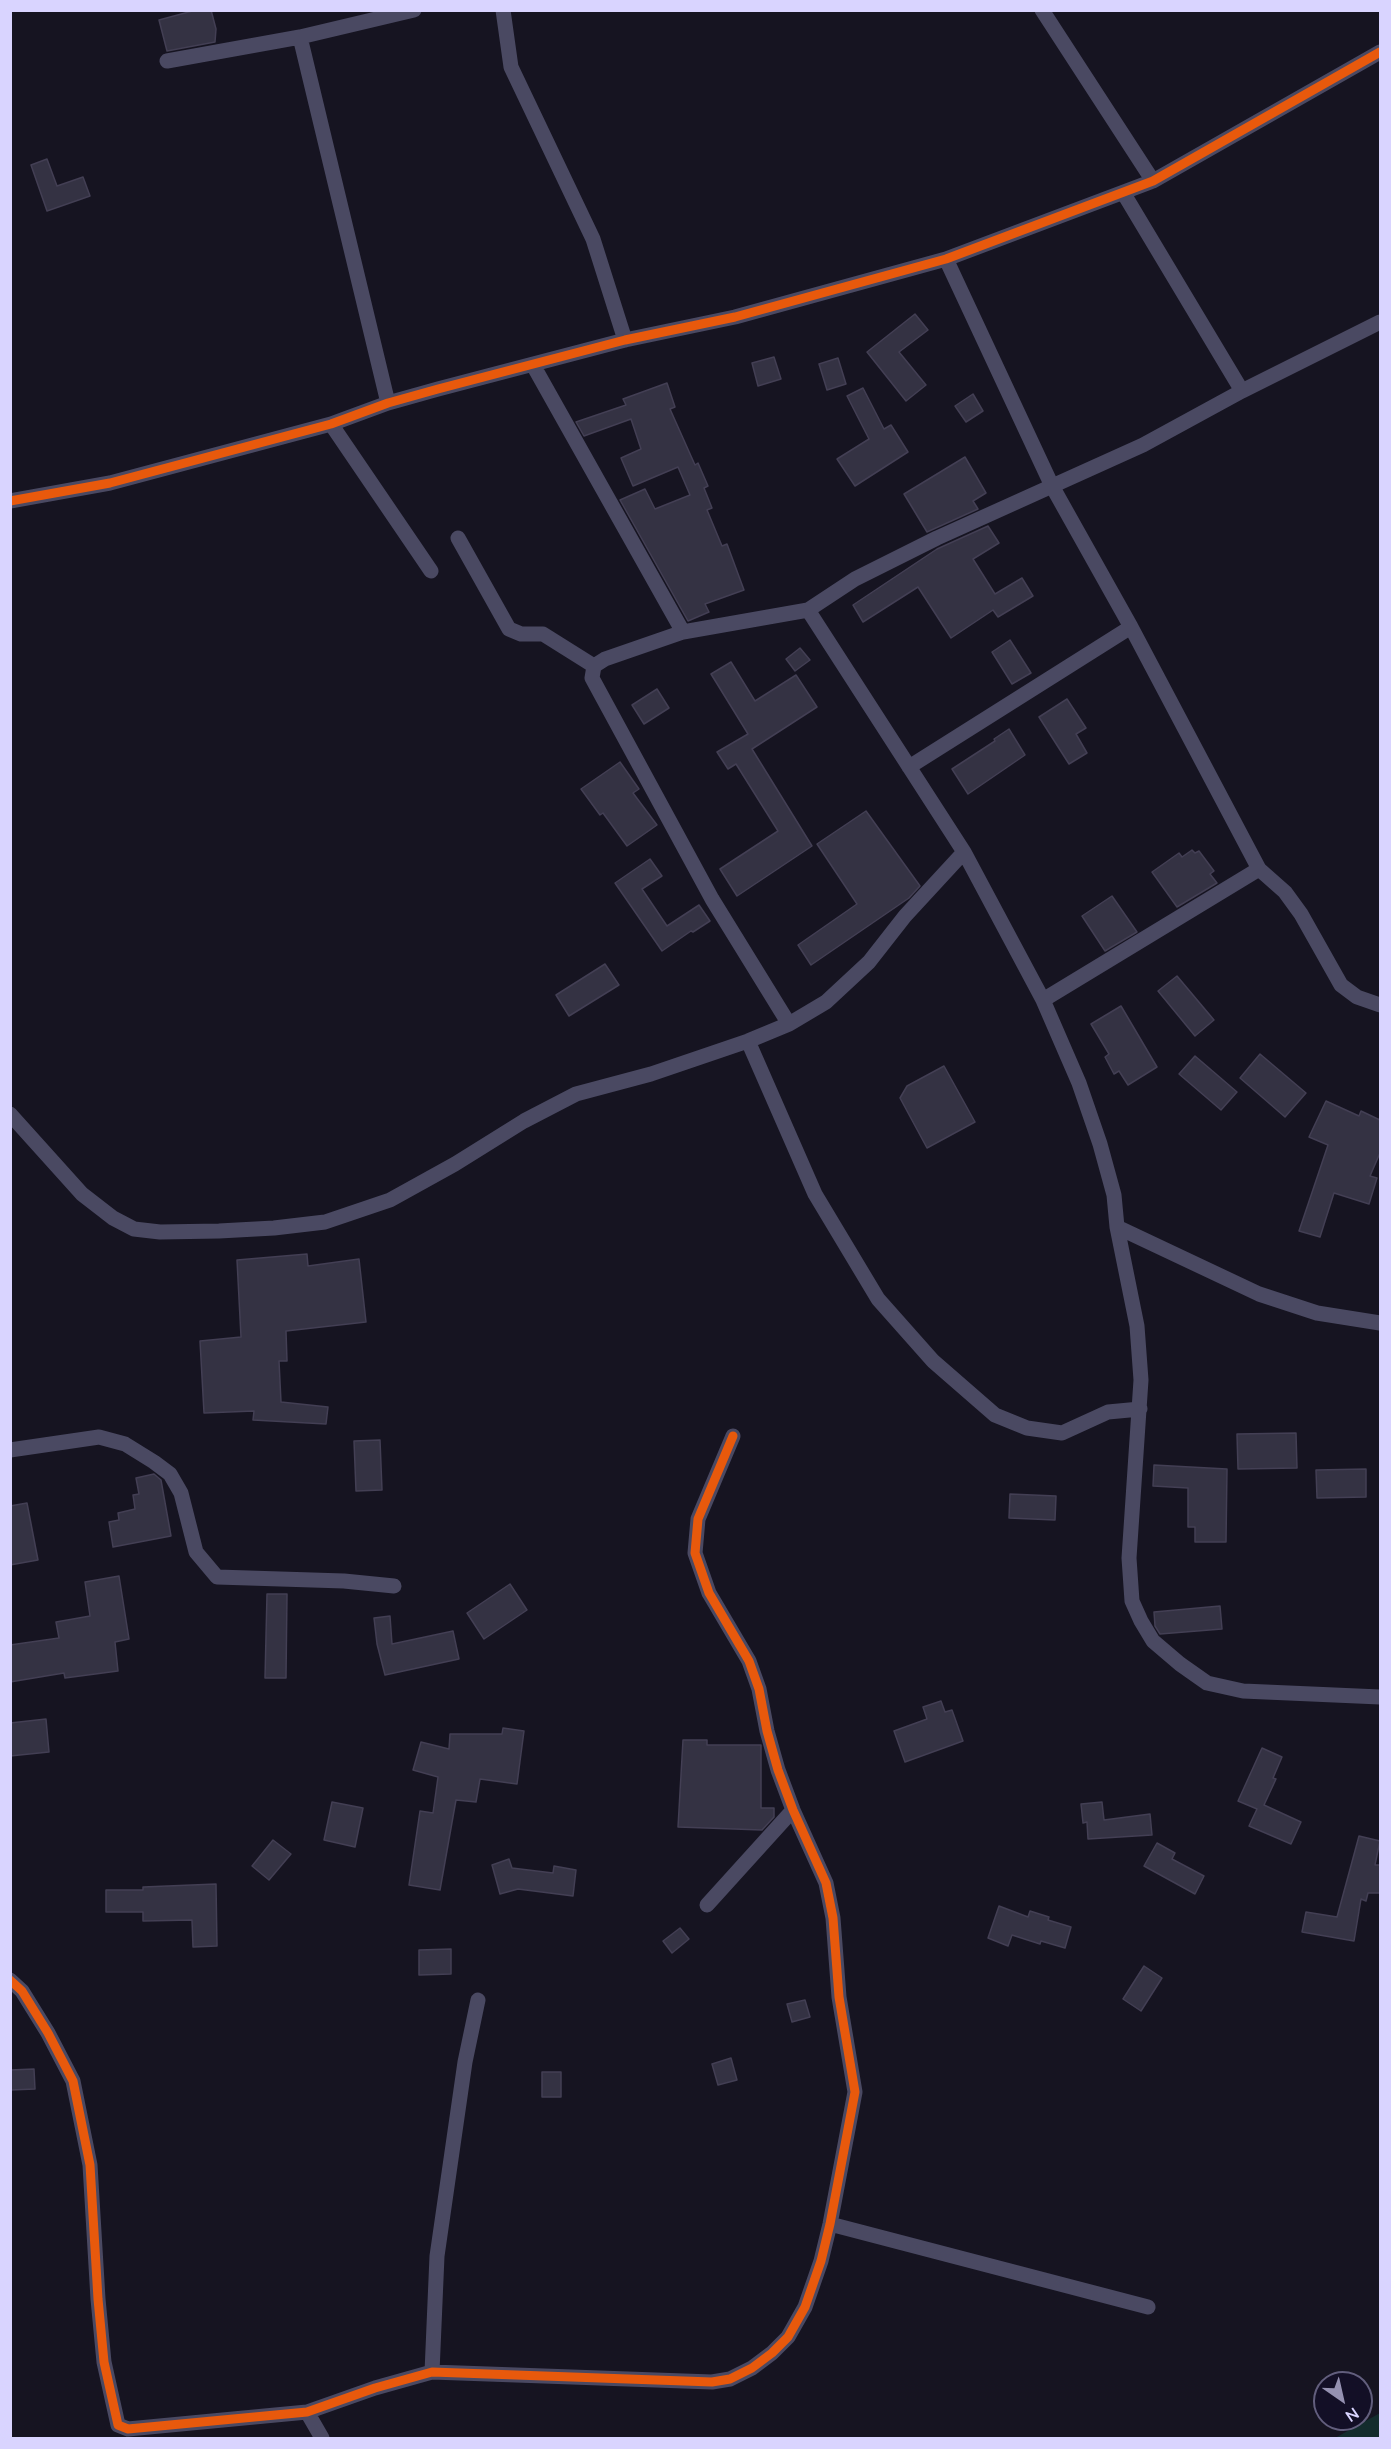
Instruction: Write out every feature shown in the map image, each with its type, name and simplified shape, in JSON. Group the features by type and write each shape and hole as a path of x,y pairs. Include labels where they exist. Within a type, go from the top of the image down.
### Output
{"street":[{"path":"167,61 300,37 359,17 414,10"},
{"path":"503,10 511,67 593,239 625,340"},
{"path":"1042,10 1153,182"},
{"path":"300,37 388,402"},
{"path":"10,501 110,483 331,424 388,402 625,340 735,317 946,259 1153,182 1380,52"},
{"path":"1124,194 1242,391"},
{"path":"946,259 1052,486 1131,627 1259,869 1285,891 1301,914 1341,985 1357,997 1380,1005"},
{"path":"789,1024 711,899 592,678 594,666 605,659 683,632 808,610 855,579 937,538 1143,445 1242,391 1380,322"},
{"path":"533,365 683,632"},
{"path":"331,424 431,571"},
{"path":"458,538 508,629 521,634 543,634 594,666"},
{"path":"808,610 964,852 1043,1000 1079,1083 1100,1144 1114,1195 1117,1227 1137,1326 1142,1380 1129,1558 1132,1601 1141,1622 1153,1641 1207,1683 1243,1691 1380,1697"},
{"path":"909,767 1131,627"},
{"path":"10,1114 82,1194 113,1218 134,1229 184,1232 274,1228 325,1222 390,1200 455,1164 524,1121 576,1094 651,1074 748,1041 789,1024 826,1002 869,962 904,916 964,852"},
{"path":"1043,1000 1259,869"},
{"path":"748,1041 815,1194 878,1299 933,1361 995,1414 1027,1428 1062,1433 1107,1412 1140,1409"},
{"path":"1117,1227 1259,1294 1317,1313 1380,1323"},
{"path":"10,1980 22,1991 73,2081 90,2165 104,2362 118,2426 128,2430 308,2412 375,2388 432,2372 712,2382 730,2379 752,2368 789,2337 805,2307 821,2261 830,2224 855,2092 839,1997 833,1918 826,1883 793,1810 778,1770 767,1731 759,1689 749,1661 709,1593 695,1553 698,1519 733,1436"},
{"path":"10,1450 99,1437 125,1444 170,1474 181,1493 196,1552 217,1577 344,1581 394,1586"},
{"path":"706,1905 793,1810"},
{"path":"432,2372 436,2256 465,2062 478,2000"},
{"path":"830,2224 1148,2307"},
{"path":"308,2412 322,2439"}],"green space":[{"path":"1380,2413 1380,2438 1335,2438 1348,2431 1373,2431 1373,2417"}],"building":[{"path":"196,10 211,10 216,29 215,42 167,51 159,20"},
{"path":"47,159 57,186 83,177 90,196 47,211 31,165"},
{"path":"915,314 928,330 899,352 926,385 906,401 867,352"},
{"path":"774,357 781,379 758,386 752,363"},
{"path":"838,358 846,384 827,390 819,364"},
{"path":"667,383 675,407 670,409 695,465 698,463 708,486 704,488 712,508 707,510 722,546 727,544 744,590 705,604 709,612 688,621 620,500 645,489 655,509 690,495 678,467 633,486 621,458 641,449 631,419 584,436 576,422 626,405 623,399"},
{"path":"863,388 884,429 891,425 908,452 855,486 837,459 869,439 847,396"},
{"path":"973,394 983,411 966,422 955,406"},
{"path":"965,457 986,493 973,501 978,509 927,532 904,494"},
{"path":"988,526 999,543 973,559 995,594 1022,578 1033,596 998,617 993,610 951,638 918,587 863,622 853,605 937,549"},
{"path":"1010,640 1031,673 1012,684 992,652"},
{"path":"800,648 810,660 795,671 786,659"},
{"path":"731,662 755,701 796,675 817,707 752,749 812,846 737,896 720,869 778,831 736,764 728,769 717,752 748,734 711,674"},
{"path":"657,689 669,708 644,724 632,705"},
{"path":"1067,699 1086,728 1076,734 1087,753 1069,764 1039,717"},
{"path":"1009,729 1025,755 968,794 952,769"},
{"path":"620,762 639,789 633,793 657,825 627,846 603,813 600,815 581,789"},
{"path":"866,811 920,886 909,898 811,965 798,945 857,904 817,844"},
{"path":"1192,850 1195,853 1199,851 1214,871 1210,874 1217,883 1177,907 1152,872 1179,853 1182,857"},
{"path":"650,859 662,876 642,889 667,926 699,905 710,921 662,951 615,883"},
{"path":"1112,896 1137,932 1105,951 1082,916"},
{"path":"605,964 619,985 569,1016 556,995"},
{"path":"1177,976 1214,1020 1195,1036 1158,991"},
{"path":"1121,1006 1157,1067 1128,1085 1119,1071 1114,1074 1105,1057 1109,1054 1091,1024"},
{"path":"1260,1054 1306,1093 1285,1117 1240,1078"},
{"path":"1195,1056 1237,1092 1221,1110 1179,1074"},
{"path":"944,1066 975,1122 927,1148 900,1098 907,1086"},
{"path":"1326,1101 1359,1116 1361,1111 1380,1120 1380,1153 1370,1176 1377,1178 1369,1204 1334,1193 1320,1237 1299,1231 1328,1145 1309,1137"},
{"path":"307,1254 308,1266 359,1259 366,1322 286,1331 287,1361 279,1361 281,1402 328,1407 326,1424 253,1420 254,1411 204,1413 200,1341 241,1337 237,1260"},
{"path":"1296,1433 1297,1468 1238,1469 1237,1434"},
{"path":"380,1440 382,1490 356,1491 354,1441"},
{"path":"1154,1465 1227,1469 1226,1542 1195,1542 1195,1527 1188,1527 1188,1488 1153,1486"},
{"path":"1366,1469 1366,1497 1317,1498 1316,1470"},
{"path":"154,1474 161,1480 171,1536 113,1547 109,1522 119,1520 118,1513 135,1509 133,1495 139,1494 136,1478"},
{"path":"1010,1494 1056,1496 1055,1520 1009,1518"},
{"path":"27,1503 38,1560 10,1565 10,1506"},
{"path":"119,1576 129,1639 115,1642 118,1671 65,1678 64,1673 10,1682 10,1645 59,1638 56,1622 90,1616 85,1582"},
{"path":"510,1584 527,1610 484,1639 467,1613"},
{"path":"267,1594 287,1594 286,1678 265,1678"},
{"path":"1220,1606 1222,1629 1160,1634 1155,1626 1154,1612"},
{"path":"390,1616 392,1644 453,1631 459,1659 385,1675 377,1644 374,1618"},
{"path":"941,1701 945,1712 952,1710 963,1741 905,1762 894,1731 927,1719 923,1707"},
{"path":"46,1719 49,1752 10,1756 10,1723"},
{"path":"503,1728 524,1731 517,1784 480,1779 476,1802 456,1800 440,1890 409,1885 420,1811 433,1813 438,1777 413,1770 421,1742 449,1749 450,1734 502,1734"},
{"path":"683,1740 707,1740 707,1745 761,1745 761,1808 774,1808 774,1817 762,1830 678,1827"},
{"path":"1262,1748 1282,1757 1273,1778 1276,1779 1264,1805 1301,1822 1291,1844 1249,1826 1257,1809 1238,1801"},
{"path":"332,1802 363,1808 355,1847 324,1840"},
{"path":"1102,1802 1104,1820 1150,1814 1152,1835 1088,1839 1087,1822 1083,1823 1081,1804"},
{"path":"1359,1836 1380,1841 1375,1865 1380,1865 1380,1893 1368,1893 1366,1901 1361,1899 1354,1941 1302,1932 1306,1912 1337,1917"},
{"path":"273,1840 291,1854 269,1880 252,1866"},
{"path":"1157,1843 1175,1853 1172,1859 1204,1876 1195,1894 1144,1866"},
{"path":"509,1859 512,1868 553,1873 554,1866 576,1870 573,1896 518,1889 500,1894 492,1865"},
{"path":"216,1884 217,1946 193,1947 192,1920 143,1921 143,1912 106,1912 106,1890 143,1890 143,1887"},
{"path":"999,1906 1028,1917 1030,1911 1049,1917 1048,1920 1071,1927 1065,1948 1041,1941 1040,1944 1012,1935 1008,1946 988,1938"},
{"path":"680,1928 689,1939 672,1953 663,1941"},
{"path":"451,1949 451,1974 419,1975 419,1950"},
{"path":"1144,1966 1162,1978 1141,2011 1123,1999"},
{"path":"805,2000 810,2017 792,2022 787,2004"},
{"path":"731,2058 737,2080 718,2085 712,2064"},
{"path":"34,2069 35,2089 10,2090 10,2070"},
{"path":"542,2072 561,2072 561,2097 542,2097"}],"cycle path":[{"path":"10,501 110,483 331,424 388,403 438,389 625,340 735,317 946,259 1153,181 1380,52"},
{"path":"10,1980 22,1991 48,2033 73,2081 90,2165 104,2362 118,2425 128,2429 307,2412 375,2388 432,2372 712,2382 730,2379 752,2368 772,2353 788,2337 805,2307 821,2261 855,2092 839,1997 833,1918 826,1883 793,1810 778,1770 767,1731 759,1689 749,1661 709,1593 695,1553 698,1519 733,1436"}]}
